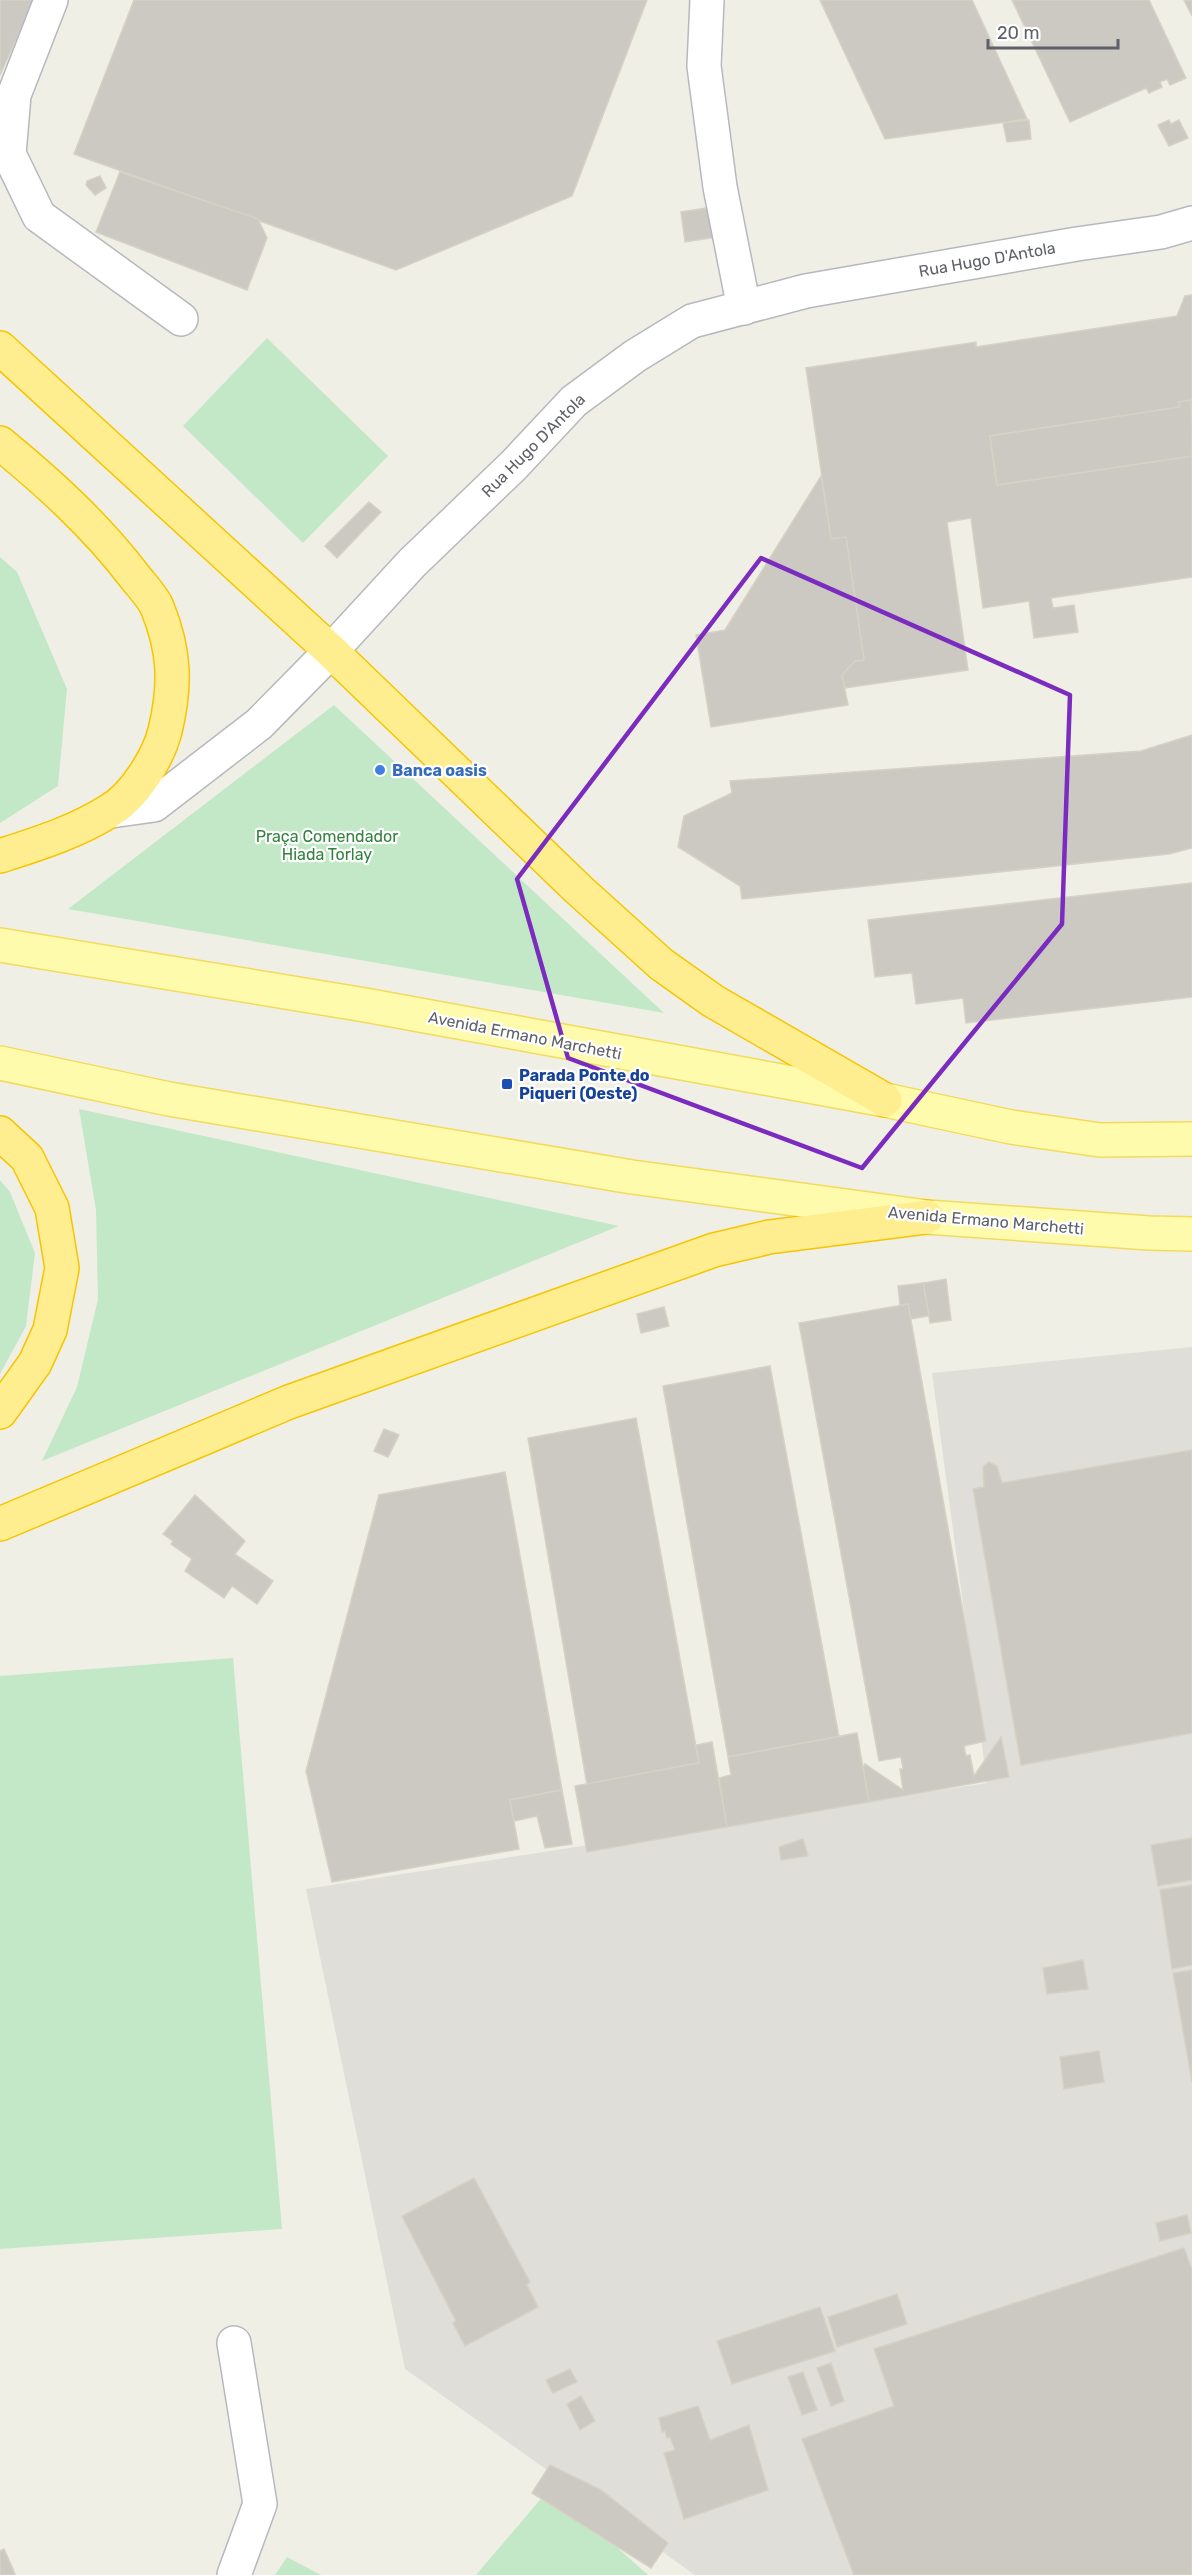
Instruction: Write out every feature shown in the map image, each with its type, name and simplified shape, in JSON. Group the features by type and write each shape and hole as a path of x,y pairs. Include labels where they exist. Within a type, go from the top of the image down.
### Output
{"highway":[{"path":"0,348 331,651 578,889 661,964 713,1001 885,1100"},
{"path":"0,444 52,485 115,550 156,605 172,659 173,698 160,750 139,782 111,811 50,839 0,856"},
{"path":"0,1133 27,1158 52,1208 62,1268 50,1330 35,1363 0,1412"},
{"path":"0,1524 290,1402 714,1250 769,1238 927,1217"}],"main road":[{"name":"Avenida Ermano Marchetti","path":"0,945 365,1005 885,1100 1011,1127 1100,1140 1192,1139"},
{"name":"Avenida Ermano Marchetti","path":"0,1063 169,1099 632,1177 927,1217 1192,1234"}],"street":[{"path":"51,0 14,95 9,154 39,216 181,319"},
{"path":"707,0 704,66 720,187 744,308"},
{"name":"Rua Hugo D'Antola","path":"111,811 154,805 259,724 331,651 412,563 514,465 574,401 635,356 692,321 806,291 1077,244 1161,232 1192,224"},
{"path":"234,2343 260,2504 234,2575"}],"highlighted area":[{"path":"761,558 1070,695 1062,924 862,1168 568,1058 517,879"}],"shaded area":[{"path":"1192,1347 1192,2575 695,2575 405,2369 306,1889 987,1783 932,1373"}],"green space":[{"path":"267,338 388,456 303,543 183,426"},
{"path":"0,557 17,572 67,689 58,786 0,823"},
{"name":"Praça Comendador Hiada Torlay","path":"334,705 664,1013 68,909"},
{"path":"79,1109 619,1226 42,1461 77,1387 98,1299 96,1210"},
{"path":"0,1180 10,1192 35,1253 26,1326 0,1374"},
{"path":"233,1658 282,2229 0,2249 0,1676"},
{"path":"550,2488 648,2575 476,2575"},
{"path":"287,2557 321,2575 275,2575"}],"building":[{"path":"0,0 34,0 0,75"},
{"path":"134,0 647,0 572,196 396,270 74,154"},
{"path":"820,0 972,0 1027,119 885,139"},
{"path":"1012,0 1149,0 1186,78 1170,85 1167,79 1160,82 1162,87 1149,93 1146,88 1070,122"},
{"path":"1184,0 1192,0 1192,16"},
{"path":"1029,120 1031,139 1007,142 1003,123"},
{"path":"1169,120 1171,124 1179,120 1188,138 1169,146 1158,125"},
{"path":"120,172 258,219 267,238 247,290 96,232"},
{"path":"100,176 106,188 95,195 86,185 87,181"},
{"path":"719,206 722,236 685,242 681,212"},
{"path":"1192,295 1192,406 1191,400 1179,402 1180,407 990,436 997,485 1192,456 1192,577 1051,598 1053,608 1074,605 1078,632 1034,638 1029,601 983,608 971,518 947,522 968,670 845,688 842,675 855,661 864,660 846,537 831,539 806,368 976,342 976,347 1177,316 1185,296"},
{"path":"1191,400 1192,456 997,485 990,436 1180,407 1179,402"},
{"path":"821,476 831,539 846,537 864,660 855,661 842,675 848,705 711,727 696,635 725,630"},
{"path":"369,502 381,512 337,558 325,546"},
{"path":"1192,735 1192,848 1169,854 742,899 740,886 678,847 684,816 732,793 730,781 1141,751"},
{"path":"1192,883 1192,997 966,1023 963,998 916,1004 912,973 875,977 868,920"},
{"path":"946,1279 951,1320 930,1323 923,1283"},
{"path":"923,1283 929,1316 911,1319 908,1304 900,1305 898,1286"},
{"path":"908,1304 986,1741 964,1746 966,1756 970,1755 974,1776 1001,1737 1009,1777 869,1802 863,1768 865,1764 903,1790 900,1769 903,1769 901,1757 879,1761 799,1323"},
{"path":"664,1307 669,1326 641,1333 637,1314"},
{"path":"770,1366 839,1737 728,1757 663,1386"},
{"path":"636,1418 699,1763 587,1785 528,1438"},
{"path":"384,1429 399,1435 388,1457 374,1451"},
{"path":"1192,1450 1192,1733 1021,1765 973,1489 984,1487 983,1467 989,1462 997,1466 1002,1483"},
{"path":"505,1472 562,1790 510,1800 519,1849 332,1882 306,1771 379,1495"},
{"path":"195,1495 245,1541 235,1554 273,1581 257,1604 232,1586 224,1598 185,1571 192,1559 171,1544 173,1541 163,1534"},
{"path":"857,1733 869,1802 727,1827 719,1778 731,1775 728,1757"},
{"path":"712,1742 727,1827 587,1852 575,1786 699,1763 696,1745"},
{"path":"562,1790 572,1844 545,1848 537,1816 514,1821 510,1800"},
{"path":"1192,1838 1192,1880 1158,1886 1151,1845"},
{"path":"803,1839 808,1856 781,1860 779,1847"},
{"path":"1192,1885 1192,1965 1172,1969 1160,1890"},
{"path":"1083,1960 1088,1989 1047,1994 1043,1968"},
{"path":"1192,1970 1192,2082 1173,1973"},
{"path":"1099,2051 1104,2082 1064,2089 1060,2057"},
{"path":"474,2178 530,2282 527,2285 538,2307 465,2346 453,2323 456,2321 402,2216"},
{"path":"1187,2215 1191,2233 1160,2241 1156,2223"},
{"path":"1184,2248 1192,2270 1192,2575 854,2575 802,2439 894,2406 874,2349"},
{"path":"897,2294 907,2324 837,2347 828,2317"},
{"path":"820,2307 835,2351 732,2384 717,2341"},
{"path":"831,2363 844,2401 831,2406 817,2368"},
{"path":"570,2369 577,2382 553,2393 546,2380"},
{"path":"803,2372 817,2410 802,2415 788,2377"},
{"path":"581,2396 595,2421 580,2430 567,2404"},
{"path":"698,2406 710,2440 749,2425 768,2490 684,2519 664,2453 675,2450 670,2437 667,2438 665,2431 662,2432 659,2418"},
{"path":"550,2465 601,2490 668,2543 651,2568 532,2493"},
{"path":"4,2549 15,2575 0,2575 0,2551"}],"place":[{"name":"Banca oasis","path":"380,770"},
{"name":"Parada Ponte do Piqueri (Oeste)","path":"507,1084"}]}
